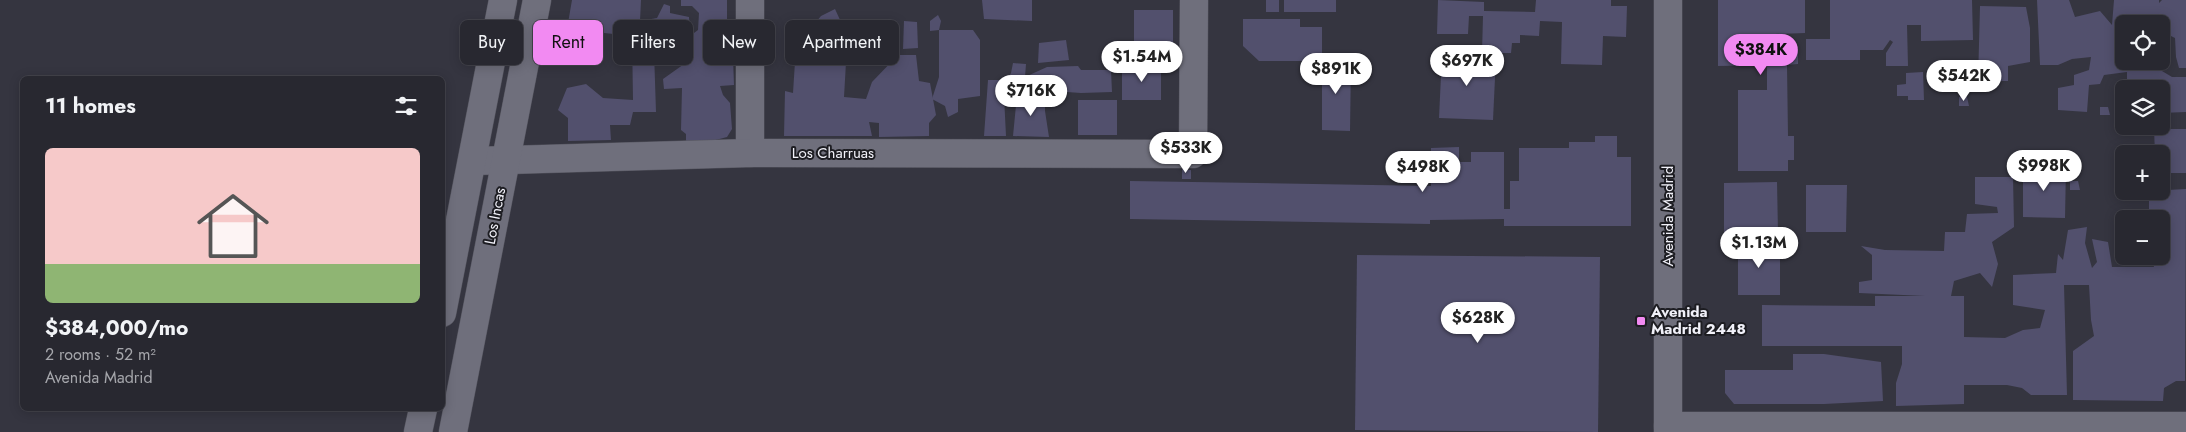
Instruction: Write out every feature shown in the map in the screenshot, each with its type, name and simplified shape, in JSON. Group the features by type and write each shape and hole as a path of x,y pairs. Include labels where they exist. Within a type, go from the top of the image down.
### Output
{"street":[{"path":"445,299 474,161 503,0"},
{"name":"Los Incas","path":"453,432 537,0"},
{"path":"750,0 750,153"},
{"name":"Los Charruas","path":"474,161 750,153 1193,154 1194,0"},
{"name":"Avenida Madrid","path":"1668,0 1668,429"},
{"path":"418,432 423,411"},
{"path":"1668,429 2186,426"}],"building":[{"path":"572,0 641,0 640,20 613,20 613,34 603,33 603,20 569,20"},
{"path":"681,0 727,0 727,20 703,20 703,65 733,65 734,85 720,86 723,95 730,103 732,129 727,137 712,141 686,141 686,134 681,130 682,88 664,89 663,79 683,65 693,65 693,34 698,30 699,13 692,6 681,6"},
{"path":"982,0 1032,0 1032,21 984,19"},
{"path":"1266,0 1279,0 1279,12 1266,12"},
{"path":"1284,0 1336,0 1336,12 1284,12"},
{"path":"1438,0 1484,2 1484,11 1535,12 1536,0 1611,0 1611,6 1627,6 1626,37 1603,36 1602,65 1561,64 1562,22 1540,21 1539,36 1520,35 1520,43 1512,43 1511,53 1482,53 1483,16 1469,16 1468,34 1437,34"},
{"path":"1718,0 1805,0 1805,33 1775,34 1776,51 1798,51 1798,64 1787,65 1788,136 1794,136 1794,160 1788,160 1788,171 1738,171 1738,90 1767,90 1767,65 1718,66"},
{"path":"1830,0 1972,0 1973,40 1921,41 1921,25 1907,25 1908,66 1886,66 1886,53 1893,42 1890,40 1883,50 1860,50 1860,60 1806,60 1806,39 1830,39"},
{"path":"2037,0 2069,0 2075,17 2100,11 2112,25 2114,0 2159,0 2159,3 2162,0 2186,0 2186,68 2179,68 2176,57 2175,38 2170,36 2170,15 2115,15 2115,70 2162,70 2172,77 2186,77 2186,112 2170,113 2170,80 2127,80 2127,72 2104,75 2100,84 2089,85 2087,112 2058,110 2058,88 2074,85 2074,75 2089,70 2091,57 2072,59 2058,65 2040,65"},
{"path":"664,4 670,6 670,13 689,17 689,20 646,20 657,18"},
{"path":"1980,6 2026,7 2030,28 2030,62 2008,66 2008,81 1978,81"},
{"path":"835,9 840,20 818,20 821,16"},
{"path":"1134,10 1173,10 1173,45 1134,45"},
{"path":"938,15 941,21 939,30 930,31 930,21"},
{"path":"1243,19 1300,19 1300,27 1322,27 1322,55 1314,55 1314,61 1259,61 1243,46"},
{"path":"904,21 917,22 918,48 903,49"},
{"path":"939,30 973,30 980,40 980,96 958,99 958,112 948,117 945,106 932,99 939,77"},
{"path":"1066,40 1069,60 1038,63 1039,43"},
{"path":"1442,54 1496,57 1493,120 1439,118"},
{"path":"899,55 916,55 919,81 930,83 936,115 929,123 929,136 879,137 879,123 869,122 872,136 784,136 785,91 793,93 795,65 846,65 844,97 866,99 872,82 888,65 899,65"},
{"path":"1322,60 1351,60 1350,131 1322,130"},
{"path":"1013,63 1026,64 1025,77 1015,80 1013,88 1004,96 1006,136 984,136 988,80 1007,80"},
{"path":"632,65 654,65 656,112 633,112 630,125 610,125 611,140 568,141 568,118 558,110 567,88 586,84 603,98 633,100"},
{"path":"1122,65 1161,65 1161,100 1122,100"},
{"path":"1078,66 1081,70 1111,70 1112,92 1081,93 1025,89 1025,77 1047,67"},
{"path":"1923,72 1924,100 1908,100 1908,96 1897,96 1897,85 1906,84 1906,73"},
{"path":"1017,95 1045,95 1045,111 1049,137 1013,136"},
{"path":"1959,97 1967,97 1969,106 1959,106"},
{"path":"1078,100 1117,100 1117,135 1078,135"},
{"path":"2100,107 2108,107 2110,115 2100,115"},
{"path":"2170,129 2186,129 2186,173 2170,173 2170,145 2155,145 2154,135 2170,135"},
{"path":"1595,136 1617,136 1617,157 1631,157 1631,226 1504,226 1504,219 1430,220 1430,224 1130,219 1130,181 1431,186 1431,148 1459,147 1459,162 1471,162 1471,152 1504,152 1504,209 1510,209 1510,181 1519,181 1519,148 1569,148 1569,142 1595,142"},
{"path":"2023,167 2066,167 2065,218 2023,217"},
{"path":"1182,169 1191,170 1191,179 1182,179"},
{"path":"1975,177 2013,177 2014,227 1992,242 1998,264 1992,287 1980,273 1954,281 1951,296 1964,296 1964,337 2005,338 2023,330 2040,328 2045,310 2013,305 2013,275 2056,273 2058,254 2063,260 2068,230 2087,227 2085,243 2092,268 2097,262 2092,239 2108,242 2112,267 2170,265 2170,210 2149,210 2149,200 2170,200 2170,190 2186,189 2185,381 2176,381 2164,388 2163,401 2073,400 2073,351 2094,336 2089,285 2064,285 2067,395 2031,395 2022,388 2007,385 1964,385 1964,404 1896,406 1896,383 1902,364 1902,346 1762,346 1762,305 1875,306 1875,296 1925,296 1859,293 1859,282 1872,280 1872,255 1861,246 1885,250 1944,251 1945,232 1965,232 1967,214 1998,213 1997,207 1975,204"},
{"path":"2070,181 2078,181 2080,190 2070,190"},
{"path":"1777,182 1778,233 1724,234 1724,183"},
{"path":"1806,185 1847,185 1846,232 1806,232"},
{"path":"1738,244 1780,244 1780,295 1738,295"},
{"path":"1357,255 1600,257 1598,432 1355,430"},
{"path":"1793,354 1824,354 1881,362 1883,401 1824,404 1734,404 1725,393 1725,370 1793,370"}],"place":[{"name":"Avenida Madrid 2448","path":"1641,321"}]}
